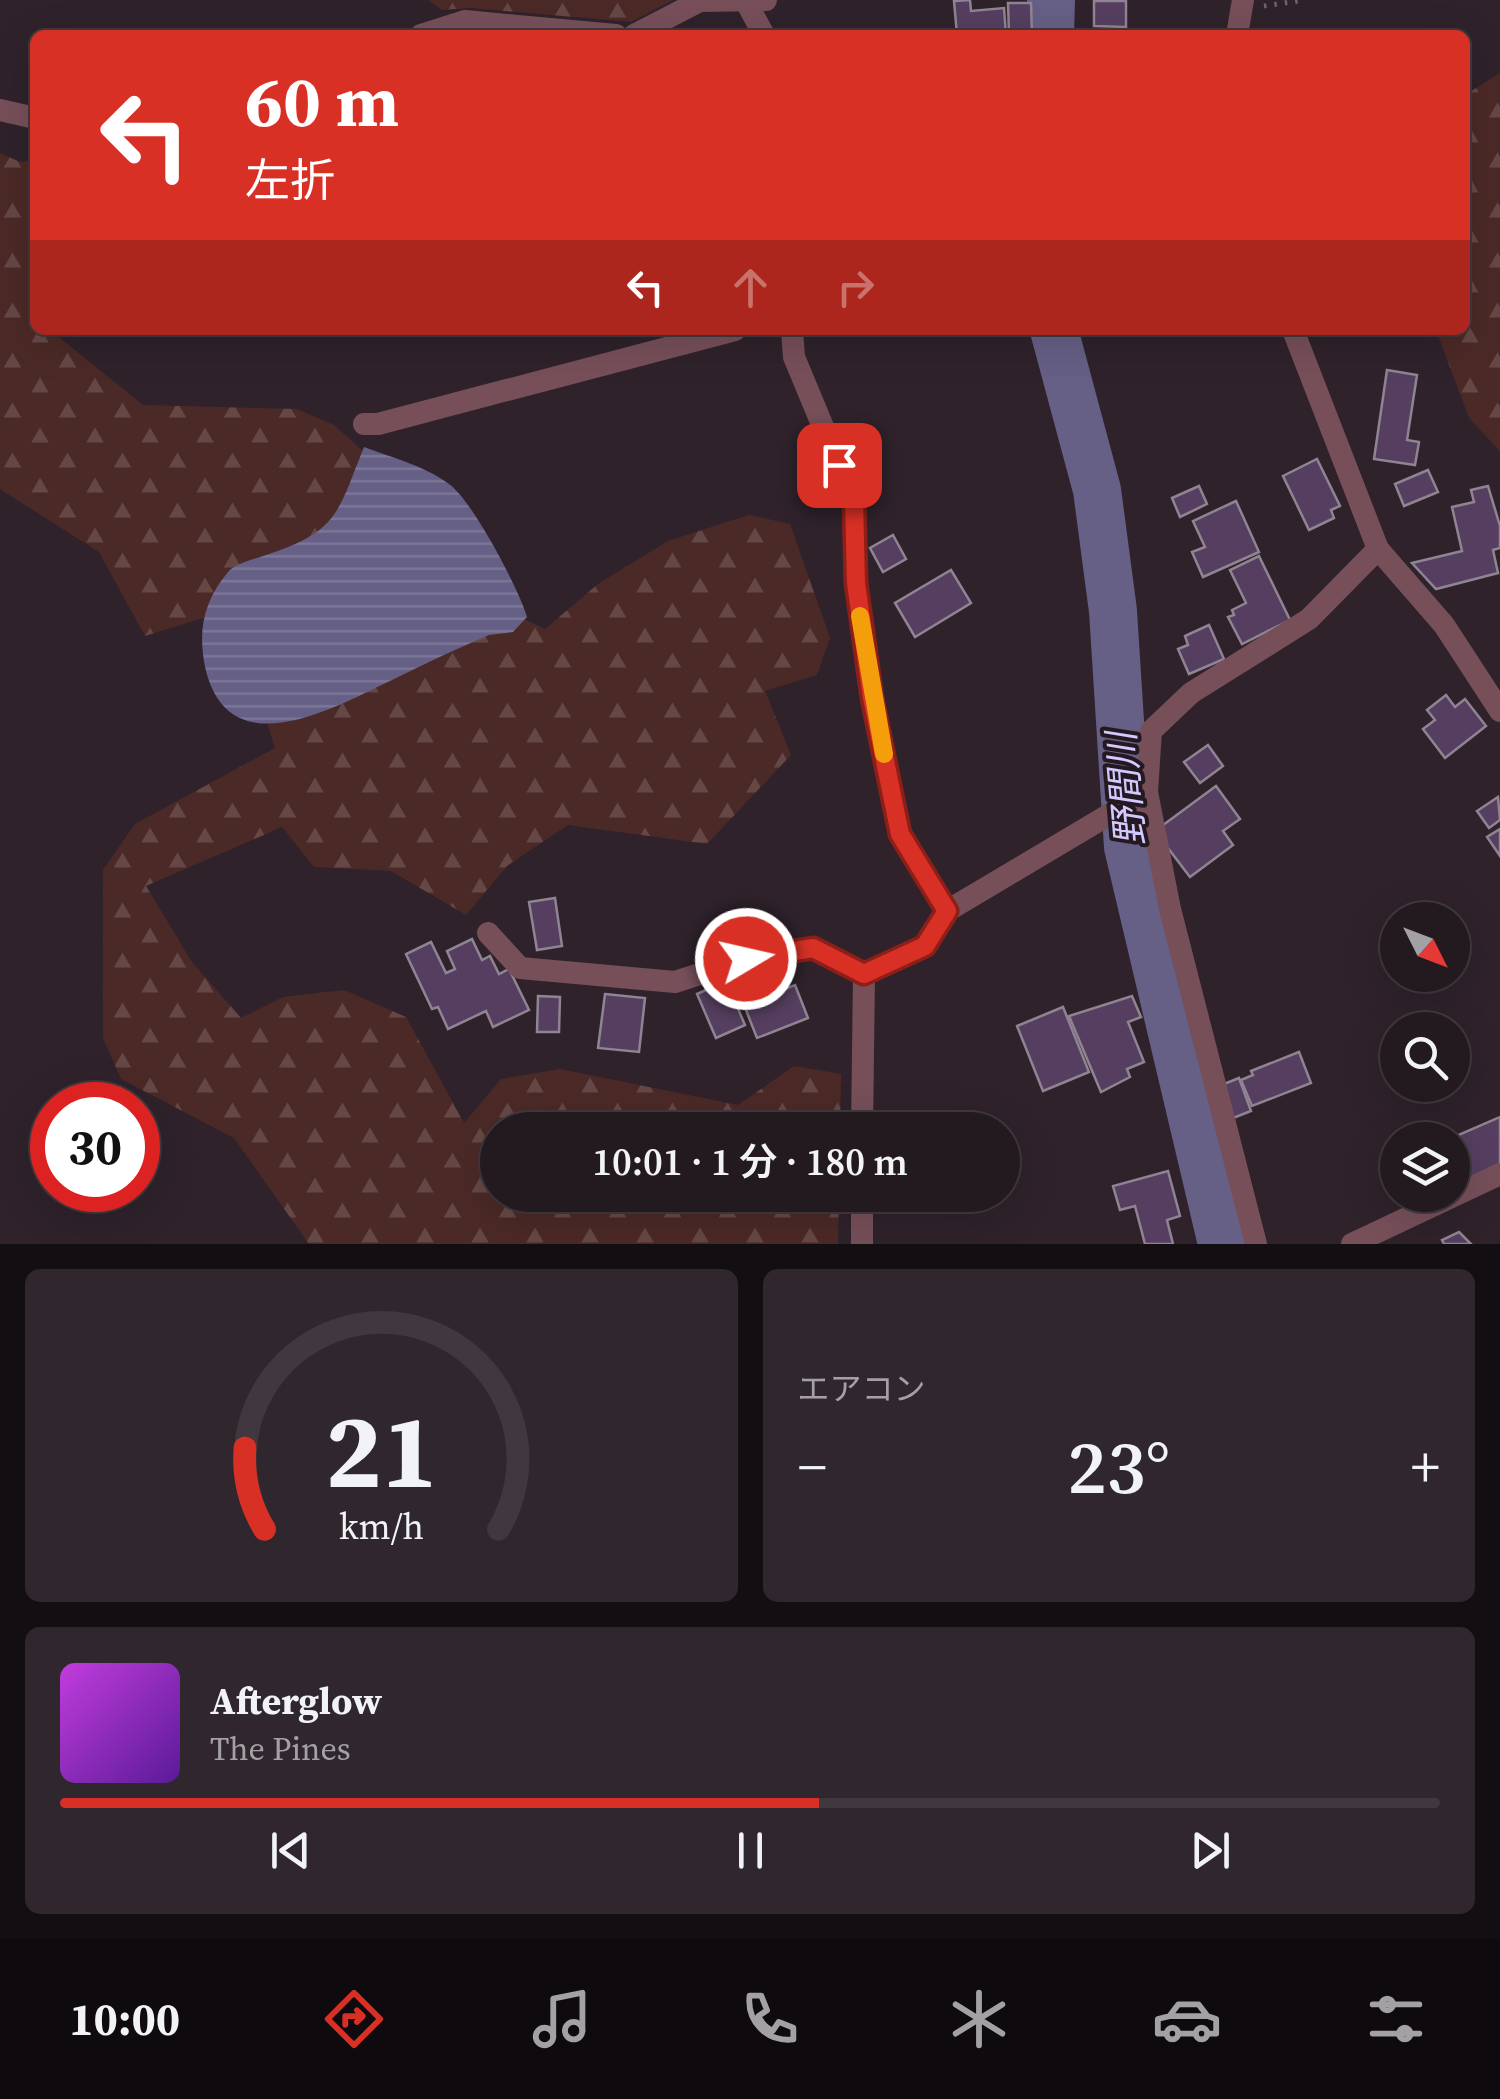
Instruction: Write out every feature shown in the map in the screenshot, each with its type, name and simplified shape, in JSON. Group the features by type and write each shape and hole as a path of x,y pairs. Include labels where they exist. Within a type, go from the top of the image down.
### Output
{"street":[{"path":"1237,30 1245,0"},
{"path":"644,30 700,1 752,1 762,30"},
{"path":"439,30 465,22 558,30"},
{"path":"0,110 30,117"},
{"path":"364,424 714,335"},
{"path":"792,335 794,357 854,498 856,583 872,698 900,834 947,911"},
{"path":"1295,335 1378,550 1444,625 1500,711"},
{"path":"1256,1244 1178,945 1147,792 1150,731 1191,693 1309,619 1378,550"},
{"path":"864,974 925,946 947,911 1147,792"},
{"path":"488,932 520,968 675,982 746,959 813,948 864,974"},
{"path":"862,1112 864,974"},
{"path":"1352,1244 1500,1174"},
{"path":"862,1212 862,1244"}],"path":[{"path":"1245,0 1264,6 1305,0"}],"green space":[{"path":"429,0 673,0 631,22 471,8 441,10"},
{"path":"1500,73 1500,451 1469,418 1438,335 1470,335 1470,92"},
{"path":"0,153 20,162 30,161 30,335 56,335 143,405 297,409 334,425 394,479 477,597 545,629 598,584 668,541 749,515 790,524 830,638 817,675 765,691 791,755 707,844 568,825 507,866 466,915 391,871 314,867 282,827 146,886 192,962 241,1018 283,997 344,990 406,1017 464,1123 501,1079 560,1069 738,1105 794,1066 841,1074 840,1112 480,1112 480,1212 839,1212 838,1244 309,1244 234,1138 160,1099 160,1082 121,1079 103,1038 103,870 135,824 275,748 232,609 145,636 99,552 0,489"}],"shaded area":[{"path":"364,447 430,472 459,493 494,546 527,617 513,632 489,635 316,714 288,722 261,723 238,717 219,700 206,671 202,630 213,595 236,566 310,537 323,527 341,503"}],"building":[{"path":"970,0 971,11 1004,8 1006,30 957,30 954,1"},
{"path":"1094,1 1126,1 1126,27 1094,26"},
{"path":"1008,3 1031,3 1032,30 1009,30"},
{"path":"1387,370 1417,375 1407,440 1419,442 1415,465 1374,459"},
{"path":"1317,459 1340,506 1331,510 1334,518 1309,530 1283,476"},
{"path":"1428,470 1438,492 1404,506 1395,484"},
{"path":"1199,486 1207,504 1180,517 1172,498"},
{"path":"1488,486 1500,526 1500,548 1493,550 1498,573 1436,589 1412,563 1462,551 1452,507 1474,502 1471,490"},
{"path":"1236,501 1259,552 1203,577 1192,552 1205,547 1193,521"},
{"path":"893,535 906,559 883,572 870,548"},
{"path":"1259,556 1290,620 1242,644 1228,617 1234,615 1232,610 1246,603 1230,570"},
{"path":"951,570 971,603 915,637 895,603"},
{"path":"1209,625 1224,659 1189,674 1178,649 1188,645 1185,636"},
{"path":"1446,695 1455,707 1465,699 1486,726 1445,758 1423,729 1435,720 1427,710"},
{"path":"1208,745 1223,766 1200,783 1184,762"},
{"path":"1216,786 1240,819 1223,831 1233,845 1190,877 1155,831"},
{"path":"1498,797 1500,820 1489,828 1477,811"},
{"path":"1500,829 1500,856 1487,837"},
{"path":"555,898 562,946 537,950 529,902"},
{"path":"472,939 482,960 490,956 499,974 509,969 529,1010 493,1027 486,1011 448,1029 438,1007 432,1009 406,954 431,942 446,973 455,969 447,951"},
{"path":"726,981 745,1025 716,1038 697,994"},
{"path":"795,985 808,1018 757,1038 744,1005"},
{"path":"605,994 645,998 639,1052 598,1048"},
{"path":"538,996 560,997 559,1032 537,1032"},
{"path":"1132,996 1141,1017 1128,1022 1144,1062 1127,1069 1130,1077 1101,1092 1069,1016"},
{"path":"1063,1007 1089,1072 1043,1091 1017,1026"},
{"path":"1299,1052 1311,1083 1252,1106 1241,1080 1253,1075 1251,1071"},
{"path":"1239,1078 1251,1111 1228,1120 1219,1086"},
{"path":"1500,1117 1500,1167 1470,1180 1470,1130"},
{"path":"1168,1171 1180,1216 1167,1220 1173,1244 1145,1244 1135,1206 1120,1210 1113,1186"},
{"path":"1459,1232 1471,1244 1444,1244 1442,1240"}],"waterway":[{"name":"野間川","path":"1050,30 1051,0"},
{"name":"野間川","path":"1055,335 1097,490 1113,611 1128,847 1222,1244"}],"slow traffic":[{"path":"860,616 884,754"}],"route":[{"path":"746,959 813,948 864,974 925,946 947,911 900,834 872,698 856,583 854,498 839,465"}]}
